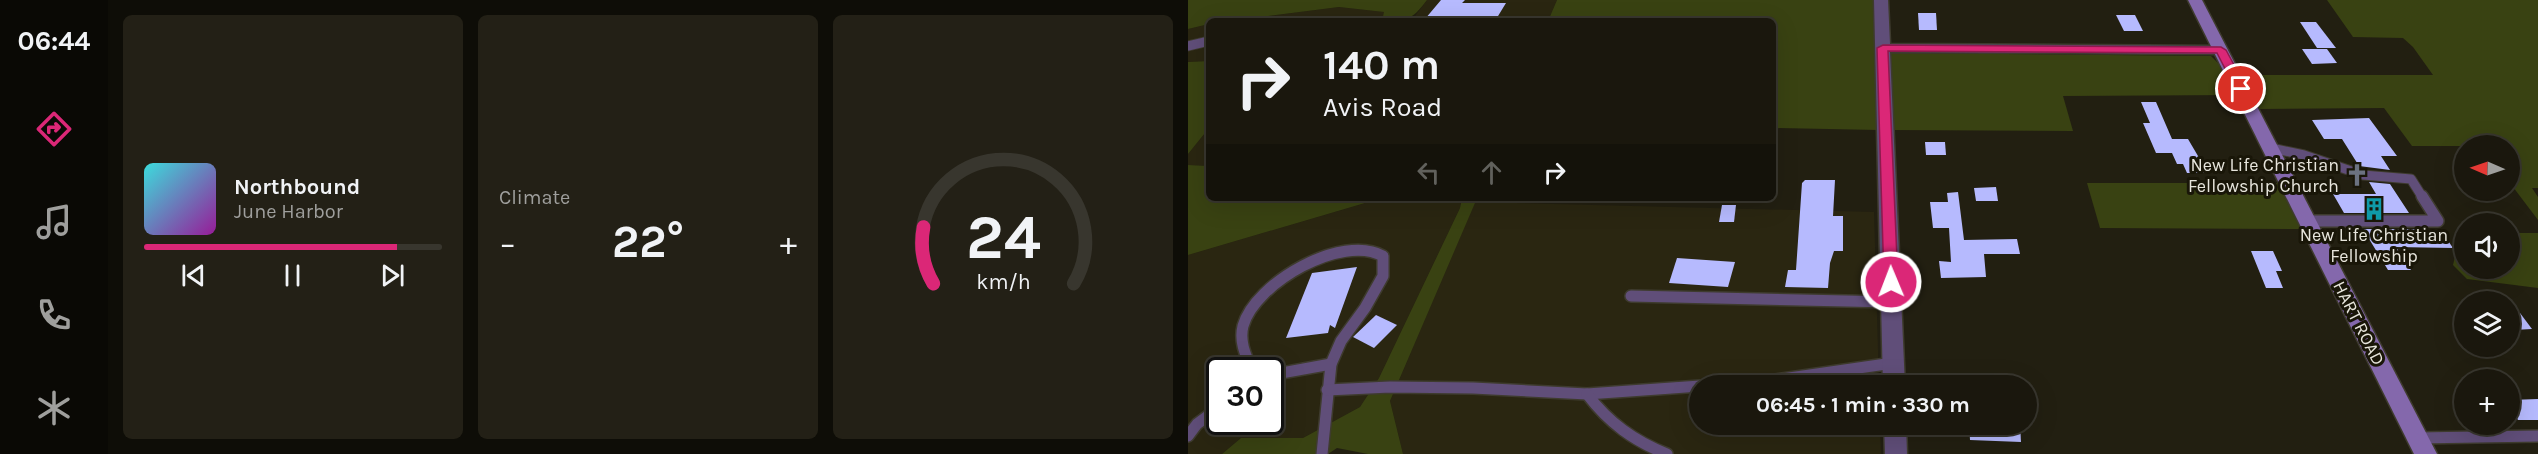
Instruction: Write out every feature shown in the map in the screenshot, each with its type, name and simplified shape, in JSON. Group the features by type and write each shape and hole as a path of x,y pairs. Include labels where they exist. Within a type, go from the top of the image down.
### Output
{"street":[{"path":"1881,0 1894,375"},
{"name":"HART ROAD","path":"2195,0 2422,446"},
{"path":"1883,48 2221,50"},
{"path":"1895,435 1896,454"}],"lane":[{"path":"1188,46 1206,42"},
{"path":"2271,148 2293,151 2355,173 2378,178 2411,179 2438,221 2307,221"},
{"path":"1244,357 1240,332 1256,298 1276,280 1302,265 1327,256 1375,251 1383,256 1383,276 1365,308 1341,341 1331,364 1322,454"},
{"path":"1631,296 1892,302"},
{"path":"1810,375 1893,363"},
{"path":"1284,372 1331,364"},
{"path":"1327,390 1390,387 1473,388 1587,394 1689,387"},
{"path":"1587,394 1600,413 1616,428 1643,445 1667,454"},
{"path":"1188,436 1197,424 1206,417"},
{"path":"2422,446 2538,436"}],"shaded area":[{"path":"1427,0 1557,0 1549,18 1411,18 1415,16"},
{"path":"1339,7 1385,12 1383,18 1253,18"},
{"path":"1206,25 1206,61 1188,62 1188,29"},
{"path":"1206,132 1206,166 1188,165 1188,154"},
{"path":"1461,201 1379,378 1360,407 1303,438 1241,438 1222,454 1188,454 1188,255 1365,203"},
{"path":"1475,202 1874,212 1879,375 1689,375 1689,435 1880,435 1881,454 1403,454 1390,401"}],"green space":[{"path":"1188,0 1427,0 1417,12 1408,18 1383,18 1384,12 1339,7 1253,18 1206,18 1206,25 1188,29"},
{"path":"1557,0 1874,0 1879,130 1776,128 1776,18 1549,18"},
{"path":"2327,0 2538,0 2538,188 2532,188 2538,197 2538,220 2520,196 2520,135 2454,135 2454,146 2412,146 2384,108 2257,109 2240,75 2433,75 2413,47 2403,38 2353,37"},
{"path":"1888,53 2211,56 2220,65 2236,95 2063,96 2073,131 1890,130"},
{"path":"1206,61 1206,132 1188,154 1188,62"},
{"path":"1188,165 1206,166 1206,201 1377,201 1365,203 1188,255"},
{"path":"2087,183 2282,183 2305,229 2100,228"},
{"path":"1461,201 1478,201 1390,401 1403,454 1368,454 1337,448 1328,454 1222,454 1241,438 1303,438 1360,407 1379,378"},
{"path":"2520,233 2538,233 2538,288 2467,279 2520,279"}],"building":[{"path":"1441,0 1465,0 1462,3 1506,3 1497,18 1426,18"},
{"path":"1918,13 1936,13 1937,30 1919,30"},
{"path":"2116,15 2135,15 2143,31 2124,31"},
{"path":"2300,22 2316,22 2336,48 2317,48"},
{"path":"2302,49 2327,49 2337,63 2312,64"},
{"path":"2141,102 2156,102 2172,139 2188,139 2208,173 2187,173 2183,164 2177,164 2172,153 2156,153 2143,123 2150,123"},
{"path":"2369,118 2397,156 2381,156 2390,170 2359,166 2342,139 2324,139 2312,120"},
{"path":"1925,142 1945,142 1946,155 1926,155"},
{"path":"1805,180 1835,180 1833,216 1843,216 1843,251 1834,251 1830,263 1828,288 1785,287 1788,270 1796,270 1802,183"},
{"name":"New Life Christian Fellowship","path":"2369,182 2390,184 2409,213 2344,213 2333,194 2376,194"},
{"path":"1996,187 1998,201 1976,201 1974,188"},
{"path":"1958,192 1964,240 2017,239 2020,254 1984,254 1986,277 1941,278 1939,261 1951,262 1949,228 1933,228 1930,202 1948,202 1947,193"},
{"path":"1722,205 1736,205 1734,222 1719,222"},
{"path":"2363,229 2419,229 2421,232 2442,232 2453,248 2396,247 2411,270 2388,270"},
{"path":"2251,251 2273,251 2282,271 2276,271 2283,288 2266,288"},
{"path":"1677,258 1735,262 1728,287 1669,283"},
{"path":"1357,267 1335,328 1330,325 1328,333 1286,338 1312,273"},
{"path":"2520,313 2532,329 2520,330"},
{"path":"1376,315 1397,325 1374,348 1353,337"},
{"path":"2538,399 2538,420 2520,420 2520,400"},
{"path":"1970,435 2021,435 2021,442 1970,440"}],"place":[{"name":"New Life Christian Fellowship Church","path":"2357,175"},
{"name":"New Life Christian Fellowship","path":"2374,209"}],"route":[{"path":"1891,282 1883,48 2221,50 2241,89"}]}
